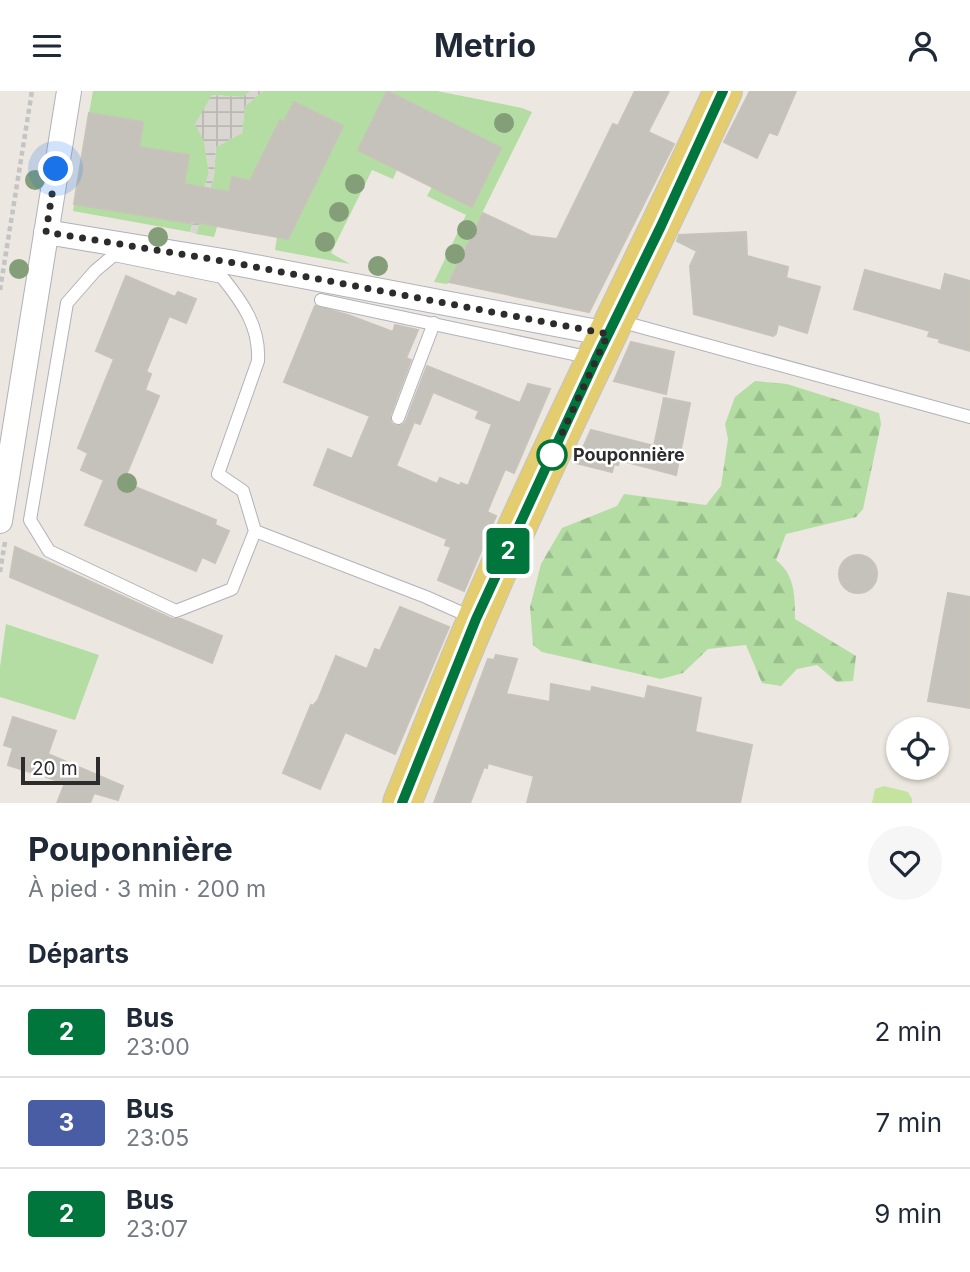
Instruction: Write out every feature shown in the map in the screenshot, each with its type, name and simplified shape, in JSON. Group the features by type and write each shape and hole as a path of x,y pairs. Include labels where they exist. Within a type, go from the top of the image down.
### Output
{"main road":[{"path":"402,803 476,619 723,91"}],"street":[{"path":"0,521 69,91"},
{"path":"46,232 229,262 606,338"}],"lane":[{"path":"114,255 222,277 252,319 259,344 258,361 218,474 243,491 255,531 232,589 176,611 49,551 30,520 67,303 95,271 114,255"},
{"path":"321,300 434,323 606,338 625,322 970,417"},
{"path":"398,418 434,323"},
{"path":"255,531 476,619"}],"path":[{"path":"0,290 32,91"}],"green space":[{"path":"93,91 251,91 242,97 212,95 204,141 209,173 190,232 73,211 74,204 178,221 137,159 89,113"},
{"path":"263,91 388,91 358,150 397,170 393,179 372,170 331,253 350,264 275,250 277,237 288,239 343,126 280,120 250,181 232,178 214,237 196,234 214,176 216,147 242,133 245,106"},
{"path":"388,91 437,91 532,112 447,284 434,282 466,215 427,196 432,187 472,207 501,148"},
{"path":"755,381 787,384 879,413 881,424 863,509 856,517 786,534 776,560 790,579 794,594 795,619 856,656 853,681 837,682 817,665 797,669 781,686 762,683 746,645 708,649 683,673 661,679 542,652 533,645 530,607 541,564 562,528 617,506 624,494 706,505 721,486 728,439 725,424 735,397"},
{"path":"6,624 99,655 75,720 0,697 0,667"},
{"path":"884,786 908,792 912,803 872,803 875,789"}],"shaded area":[{"path":"251,91 263,91 245,106 242,133 216,147 214,176 196,234 190,232 209,173 204,141 195,124 212,95 242,97"}],"building":[{"path":"387,91 501,148 472,207 358,150"},
{"path":"635,91 669,91 648,132 674,144 589,312 449,282 483,213 531,236 557,239 613,124 618,126"},
{"path":"750,91 796,91 777,135 769,132 757,158 724,142"},
{"path":"294,102 343,126 288,239 74,204 89,113 143,122 139,147 189,155 184,184 229,192 232,177 250,181 280,120 284,122"},
{"path":"746,232 747,256 788,267 786,278 820,287 807,333 778,324 773,336 694,314 690,266 697,251 677,241 679,235"},
{"path":"865,270 941,291 945,274 970,281 970,351 939,342 940,339 928,336 930,331 854,309"},
{"path":"126,276 175,297 178,292 196,299 186,323 169,316 146,372 151,374 145,390 159,396 123,482 216,520 215,525 229,531 215,563 202,557 196,571 85,525 104,480 81,470 88,453 78,448 114,359 96,351"},
{"path":"315,306 393,332 395,325 418,330 406,358 411,360 390,416 391,423 396,426 403,425 406,421 427,366 520,403 528,384 550,389 514,473 505,469 487,512 496,516 464,591 438,580 451,547 445,545 447,539 314,485 328,449 352,459 370,416 284,382","holes":["433,392 479,411 476,418 492,424 468,486 461,483 460,486 440,478 437,484 396,466 414,422 420,424"]},
{"path":"631,342 674,352 666,394 614,381"},
{"path":"664,398 690,403 676,475 619,460 618,465 614,464 612,472 576,463 591,430 654,446"},
{"path":"15,547 172,619 181,619 222,636 212,663 10,577"},
{"path":"858,555 871,561 877,574 871,587 858,593 845,587 839,574 845,561"},
{"path":"948,593 970,597 970,708 928,701"},
{"path":"400,607 449,627 395,754 345,732 320,789 283,773 311,705 318,700 336,656 367,669 375,649 380,651"},
{"path":"496,655 517,659 506,694 550,702 551,684 591,692 592,687 645,699 648,686 701,698 695,732 752,745 740,803 527,803 534,776 488,763 470,803 434,803 488,659 494,660"},
{"path":"13,717 56,731 48,754 123,786 118,800 94,793 90,803 57,803 65,783 8,765 13,748 4,745"}],"bus line":[{"name":"2","path":"402,803 476,619 723,91"}],"place":[{"name":"Pouponnière","path":"552,455"}],"route":[{"path":"56,169 46,232 229,262 608,334 552,455"}]}
